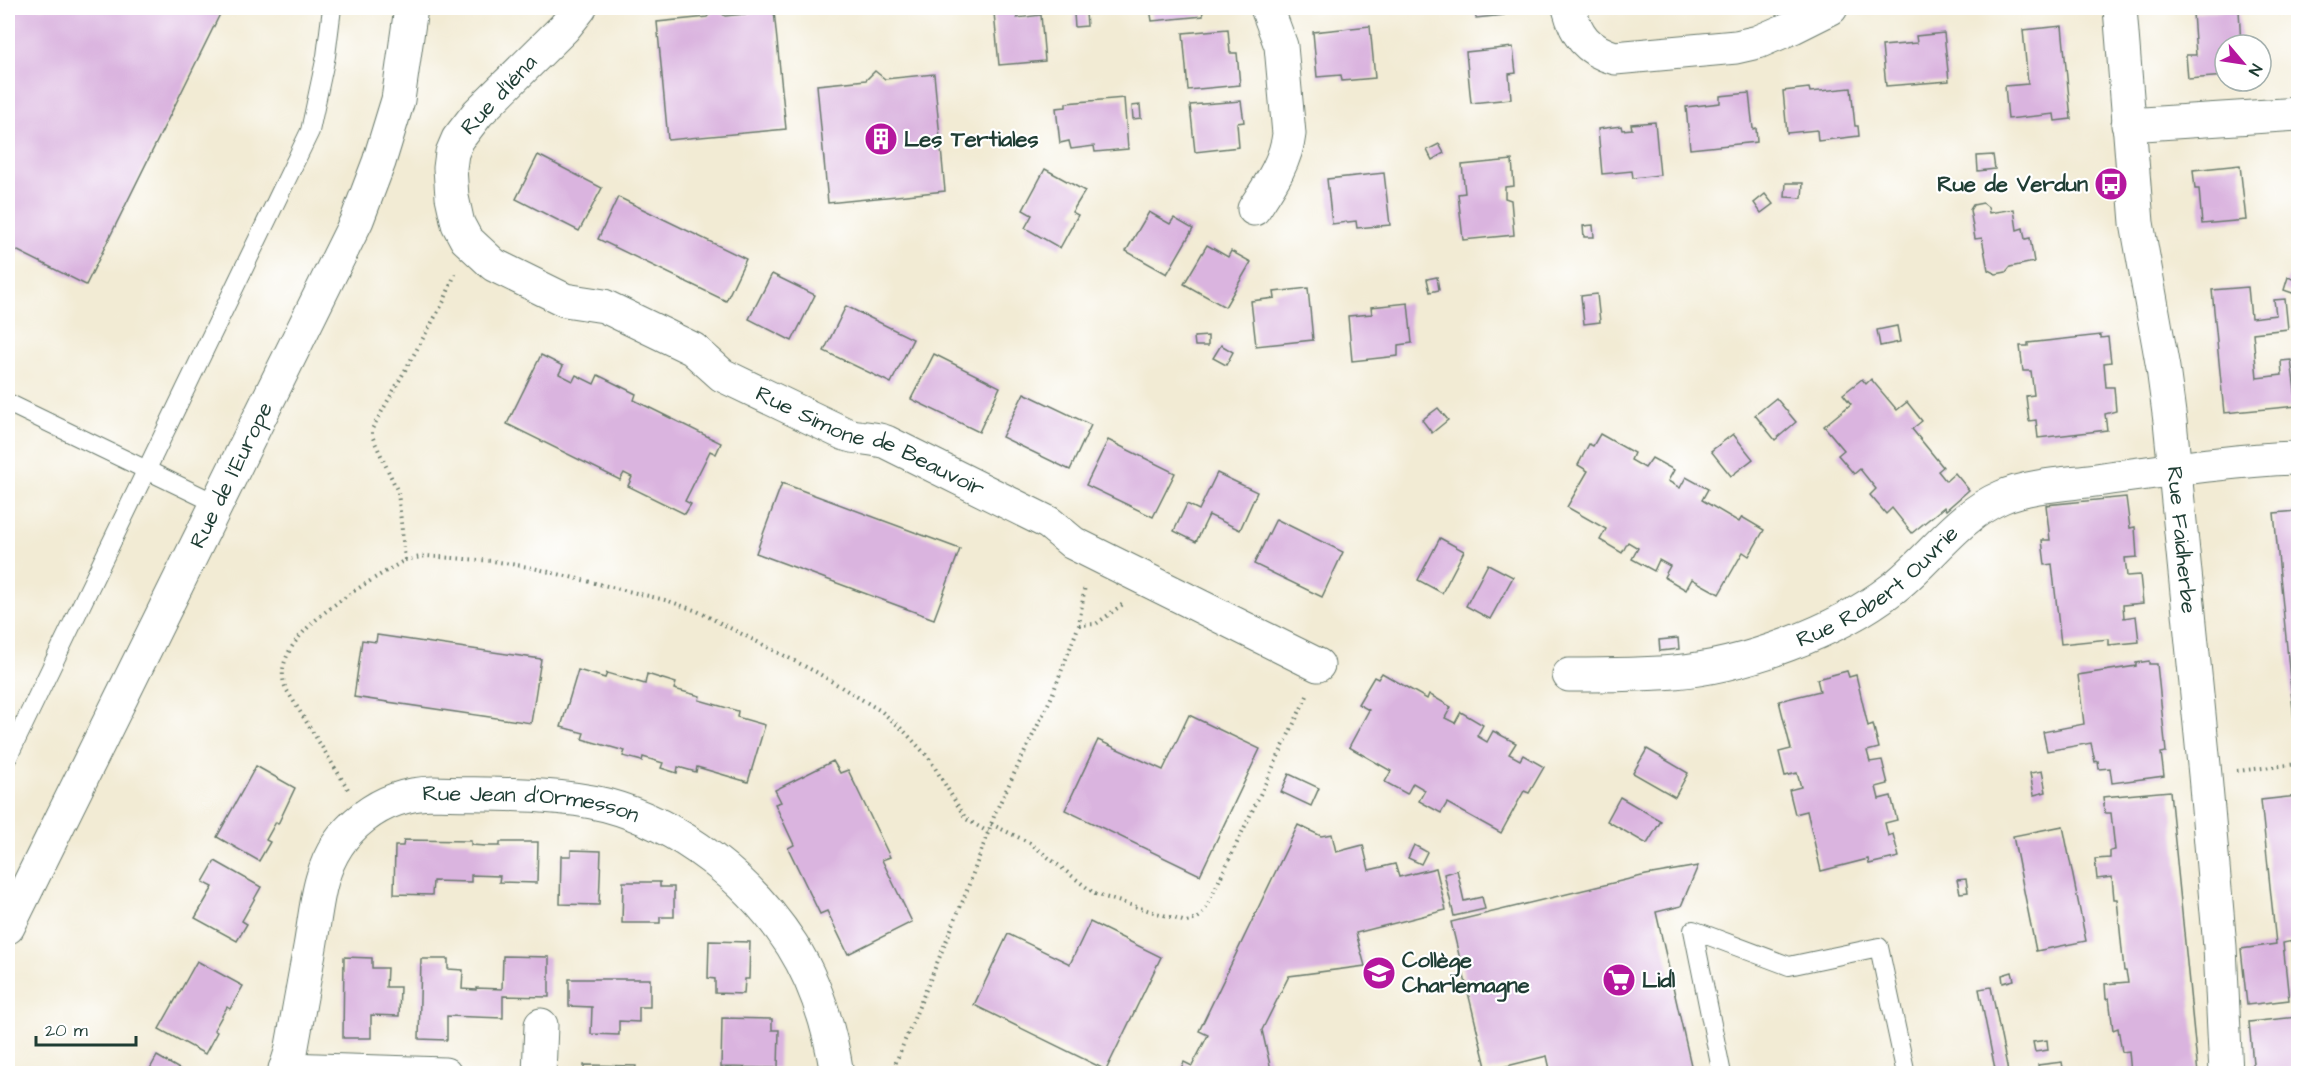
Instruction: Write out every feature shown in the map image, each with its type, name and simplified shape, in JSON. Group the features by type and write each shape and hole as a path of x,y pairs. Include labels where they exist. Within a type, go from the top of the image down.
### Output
{"street":[{"name":"Rue de l'Europe","path":"8,927 346,243 366,197 398,100 411,8"},
{"name":"Rue d'Iéna","path":"452,197 450,168 452,153 463,132 478,113 564,28 579,8"},
{"path":"1254,209 1277,172 1289,134 1281,46 1267,8"},
{"path":"1569,8 1573,25 1584,41 1598,53 1615,58 1736,47 1758,42 1831,8"},
{"name":"Rue Faidherbe","path":"2121,8 2137,223 2163,368 2175,470 2220,947 2226,1074"},
{"path":"2128,125 2298,114"},
{"name":"Rue Simone de Beauvoir","path":"452,197 454,213 466,239 494,265 565,300 604,306 693,349 722,375 844,434 852,437 870,437 886,442 1049,523 1067,540 1318,665"},
{"name":"Rue Robert Ouvrie","path":"1569,675 1675,672 1714,666 1764,652 1814,633 1854,615 1906,578 1957,526 1983,506 2004,496 2031,489 2296,457"},
{"name":"Rue Jean d'Ormesson","path":"284,1071 291,1052 322,880 333,852 365,816 394,798 413,793 539,797 596,803 624,811 664,828 710,857 764,908 793,946 821,1008 837,1074"},
{"path":"539,1074 541,1025"},
{"path":"284,1071 445,1074"}],"lane":[{"path":"8,757 310,131 326,56 332,8"},
{"path":"8,403 217,504"},
{"path":"1722,1074 1693,930 1789,966 1879,948 1906,1074"}],"path":[{"path":"405,560 398,492 372,436 372,429 444,301 466,239"},
{"path":"891,1074 964,898 991,824 1051,698 1079,625 1089,551"},
{"path":"365,816 286,688 282,674 283,665 299,636 347,595 405,560 426,556 493,561 529,567 669,601 697,611 816,672 881,711 904,731 929,758 966,819 988,832"},
{"path":"1079,625 1096,624 1153,583"},
{"path":"991,824 1030,843 1095,894 1186,922 1194,920 1202,915 1211,898 1317,676 1318,665"},
{"path":"2264,768 2298,764"}],"building":[{"path":"8,8 223,8 86,285 8,246"},
{"path":"715,8 725,16 774,11 786,129 668,140 657,22 707,17"},
{"path":"1150,8 1202,8 1203,16 1152,21"},
{"path":"1465,8 1515,9 1503,10 1504,15 1476,18 1475,13 1466,14"},
{"path":"2239,10 2240,33 2213,33 2213,77 2188,79 2186,55 2196,55 2193,13"},
{"path":"1016,11 1017,18 1041,15 1045,61 999,65 994,13"},
{"path":"1086,13 1087,26 1075,27 1074,14"},
{"path":"1370,26 1375,78 1342,81 1341,75 1317,77 1313,32"},
{"path":"2062,26 2071,119 2055,121 2054,114 2008,119 2005,86 2028,84 2023,30"},
{"path":"1228,29 1230,53 1237,53 1240,85 1188,90 1183,33"},
{"path":"1944,33 1949,81 1886,86 1882,46 1917,43 1916,36"},
{"path":"1513,47 1516,73 1509,74 1511,99 1471,103 1466,52"},
{"name":"Les Tertiales","path":"875,71 885,79 934,74 945,191 828,203 817,85 866,80"},
{"path":"1809,88 1810,92 1851,88 1855,126 1858,126 1859,136 1818,141 1817,130 1787,133 1783,91"},
{"path":"1749,93 1753,129 1756,128 1757,142 1690,149 1686,107 1720,103 1720,96"},
{"path":"1124,98 1128,149 1095,152 1094,146 1071,149 1069,141 1060,143 1056,108 1066,107 1066,103"},
{"path":"1241,101 1244,122 1237,123 1239,147 1195,152 1190,105"},
{"path":"1140,105 1141,118 1133,119 1132,106"},
{"path":"1655,122 1660,175 1633,178 1632,171 1602,174 1598,129 1621,126 1622,130 1632,129 1631,124"},
{"path":"1439,144 1444,153 1432,160 1427,150"},
{"path":"538,155 602,188 579,231 516,199"},
{"path":"1993,155 1995,169 1978,171 1977,156"},
{"path":"1512,160 1514,186 1505,187 1505,198 1511,200 1514,235 1463,240 1458,194 1465,193 1462,165"},
{"path":"2240,165 2246,220 2202,224 2199,189 2195,189 2193,170"},
{"path":"1045,169 1085,191 1072,212 1078,215 1060,248 1025,228 1032,215 1023,210"},
{"path":"1384,173 1390,225 1357,228 1356,221 1332,224 1327,179"},
{"path":"1786,183 1803,183 1802,198 1785,197"},
{"path":"1765,194 1773,204 1761,213 1754,203"},
{"path":"618,197 746,259 726,301 598,239"},
{"path":"1983,203 1988,207 1989,213 2014,209 2017,230 2023,228 2025,239 2030,238 2034,262 2010,267 2006,272 1996,274 1988,270 1982,238 1975,239 1970,210 1973,205"},
{"path":"1149,212 1170,224 1174,218 1193,229 1167,274 1126,251"},
{"path":"1593,225 1594,237 1584,237 1583,226"},
{"path":"1207,245 1228,257 1231,251 1251,262 1225,307 1184,284"},
{"path":"772,274 815,295 792,341 749,319"},
{"path":"1437,277 1439,290 1430,292 1427,279"},
{"path":"2288,277 2298,281 2298,295 2284,290"},
{"path":"2248,287 2251,318 2276,315 2274,300 2285,299 2288,329 2253,333 2257,378 2282,375 2281,361 2291,360 2297,406 2224,413 2212,290"},
{"path":"1308,288 1313,340 1256,346 1251,301 1275,298 1274,292"},
{"path":"1597,294 1600,322 1584,324 1581,296"},
{"path":"1408,303 1412,343 1398,345 1398,356 1352,361 1348,316 1372,314 1371,307"},
{"path":"846,306 913,339 891,383 824,351"},
{"path":"1897,326 1900,342 1880,346 1877,330"},
{"path":"2101,335 2101,338 2108,337 2111,362 2104,363 2106,387 2114,387 2116,411 2105,414 2107,430 2038,438 2036,420 2029,421 2026,396 2034,395 2031,371 2023,371 2020,346 2028,346 2028,343"},
{"path":"1208,336 1208,346 1195,346 1194,337"},
{"path":"1221,345 1233,352 1226,365 1213,358"},
{"path":"934,354 1000,387 979,432 911,399"},
{"path":"541,355 563,366 559,374 573,381 576,375 594,384 598,375 636,394 634,400 721,443 716,454 710,451 685,501 691,504 685,514 628,486 632,477 624,473 620,480 507,424"},
{"path":"1862,379 1866,384 1871,379 1897,410 1907,402 1922,421 1912,429 1943,467 1938,471 1946,481 1955,473 1969,490 1946,510 1944,507 1912,533 1892,508 1886,514 1870,495 1876,489 1860,469 1854,474 1838,455 1844,450 1824,426 1851,404 1843,394"},
{"path":"1024,393 1091,425 1070,470 1002,437"},
{"path":"1776,398 1796,422 1775,440 1755,415"},
{"path":"1438,408 1448,420 1432,433 1422,420"},
{"path":"1600,434 1634,453 1631,460 1645,468 1652,458 1674,470 1668,481 1680,488 1686,477 1708,489 1702,500 1739,522 1742,517 1764,530 1749,556 1743,552 1719,594 1692,579 1686,590 1664,577 1670,566 1659,560 1654,571 1632,559 1638,548 1628,542 1622,553 1600,540 1606,529 1567,507 1588,471 1578,465 1589,444 1593,446"},
{"path":"1733,434 1753,459 1731,476 1711,451"},
{"path":"1108,440 1175,473 1153,517 1086,485"},
{"path":"1217,473 1257,492 1240,530 1209,515 1196,542 1174,531 1187,504 1199,510"},
{"path":"782,483 960,549 934,619 756,553"},
{"path":"2126,497 2130,528 2135,527 2137,557 2125,558 2127,576 2140,575 2143,603 2123,605 2124,618 2136,616 2139,642 2109,645 2109,639 2061,644 2052,564 2045,565 2042,540 2050,540 2046,505"},
{"path":"2298,511 2298,752 2297,752 2274,513"},
{"path":"1276,519 1343,552 1322,597 1254,564"},
{"path":"1440,538 1464,551 1442,593 1418,580"},
{"path":"1488,564 1513,577 1490,619 1466,606"},
{"path":"377,635 541,659 531,723 354,697 362,640 376,642"},
{"path":"1678,638 1679,649 1660,651 1659,640"},
{"path":"2149,661 2149,664 2157,664 2166,752 2161,753 2164,776 2112,783 2110,768 2099,769 2098,761 2095,762 2091,743 2047,751 2043,732 2084,724 2078,675 2136,666 2136,663"},
{"path":"578,670 605,678 607,673 645,684 647,674 676,683 674,689 700,696 699,700 738,711 737,717 765,725 748,782 697,767 696,772 678,767 677,773 661,768 663,763 643,757 642,761 623,756 625,751 582,739 584,733 561,727"},
{"path":"1847,671 1849,677 1856,675 1868,726 1873,724 1879,748 1867,751 1870,762 1882,760 1888,784 1876,787 1879,799 1891,796 1897,820 1885,823 1888,836 1893,834 1899,857 1869,864 1868,859 1821,871 1807,811 1795,814 1789,790 1801,787 1797,773 1785,776 1779,752 1791,749 1779,701 1820,691 1817,679"},
{"path":"1382,673 1427,699 1429,694 1451,707 1445,718 1455,723 1461,712 1483,725 1477,736 1487,742 1493,731 1516,743 1509,754 1520,760 1523,755 1544,767 1529,793 1524,791 1501,833 1447,803 1441,813 1419,801 1425,790 1413,783 1407,794 1385,782 1391,771 1349,747 1369,710 1358,704 1374,677 1378,679"},
{"path":"1189,715 1260,749 1200,875 1065,810 1098,740 1163,770"},
{"path":"1647,749 1688,773 1675,797 1633,773"},
{"path":"833,761 840,773 848,770 890,857 882,860 912,922 848,954 827,911 820,914 788,848 794,845 775,804 781,802 775,790"},
{"path":"256,766 295,788 278,824 276,822 266,840 270,842 259,861 217,837"},
{"path":"2042,771 2046,792 2034,795 2030,773"},
{"path":"1289,774 1319,788 1311,806 1281,792"},
{"path":"2170,791 2198,1074 2131,1074 2129,1051 2122,1052 2118,1028 2113,1030 2109,998 2106,999 2105,984 2128,982 2126,971 2124,971 2117,899 2114,899 2112,877 2097,879 2095,859 2110,858 2110,851 2115,850 2111,813 2105,813 2103,797"},
{"path":"2298,796 2298,940 2283,943 2289,1000 2247,1005 2241,949 2276,944 2261,800"},
{"path":"1620,797 1661,821 1647,844 1607,821"},
{"path":"1298,825 1321,836 1332,834 1336,852 1363,845 1369,870 1395,864 1399,877 1436,868 1446,910 1356,933 1365,966 1289,976 1262,1030 1272,1074 1178,1074 1184,1062 1192,1066 1208,1035 1199,1031"},
{"path":"2063,826 2086,941 2036,951 2013,836"},
{"path":"404,840 471,841 471,845 486,846 500,846 500,842 538,842 537,883 499,882 500,876 471,875 471,882 433,881 432,895 394,894 395,846 403,846"},
{"path":"1414,845 1427,852 1421,864 1408,858"},
{"path":"571,850 601,851 599,905 560,904 561,856 571,856"},
{"path":"215,861 261,887 242,921 247,924 237,941 195,918 213,887 203,882"},
{"path":"1698,866 1681,906 1656,912 1693,1074 1551,1074 1547,1056 1487,1071 1451,922 1646,875"},
{"path":"1457,870 1464,901 1482,897 1485,909 1454,916 1444,874"},
{"path":"1966,879 1968,892 1960,893 1957,880"},
{"path":"623,882 660,882 660,887 674,887 674,917 660,917 660,923 622,923"},
{"path":"1090,922 1161,957 1106,1070 974,1005 1008,934 1070,964"},
{"path":"709,941 750,942 749,979 745,979 744,994 715,993 715,979 708,978"},
{"path":"503,956 549,957 549,997 503,996 503,1018 447,1016 447,1040 419,1039 421,959 448,959 448,969 463,970 462,989 476,990 476,988 502,989"},
{"path":"344,957 372,958 372,968 387,968 386,987 400,987 399,1016 371,1015 371,1038 343,1038"},
{"path":"197,961 243,986 230,1009 227,1007 214,1030 217,1032 205,1054 159,1029"},
{"path":"2012,972 2014,980 2003,983 2002,975"},
{"path":"569,979 650,979 650,1007 639,1007 639,1022 619,1021 619,1035 591,1034 592,1007 569,1006"},
{"path":"1991,987 2008,1074 1996,1074 1979,989"},
{"path":"2298,1017 2298,1074 2254,1074 2249,1022"},
{"path":"722,1018 772,1019 772,1030 779,1030 778,1068 721,1067"},
{"path":"2047,1040 2048,1050 2035,1052 2033,1042"},
{"path":"157,1056 188,1074 147,1074"},
{"path":"2062,1062 2064,1074 2039,1074 2038,1065"},
{"path":"584,1065 636,1066 635,1074 584,1074"}],"place":[{"name":"Les Tertiales","path":"881,139"},
{"name":"Rue de Verdun","path":"2111,184"},
{"name":"Collège Charlemagne","path":"1379,973"},
{"name":"Lidl","path":"1619,980"}]}
